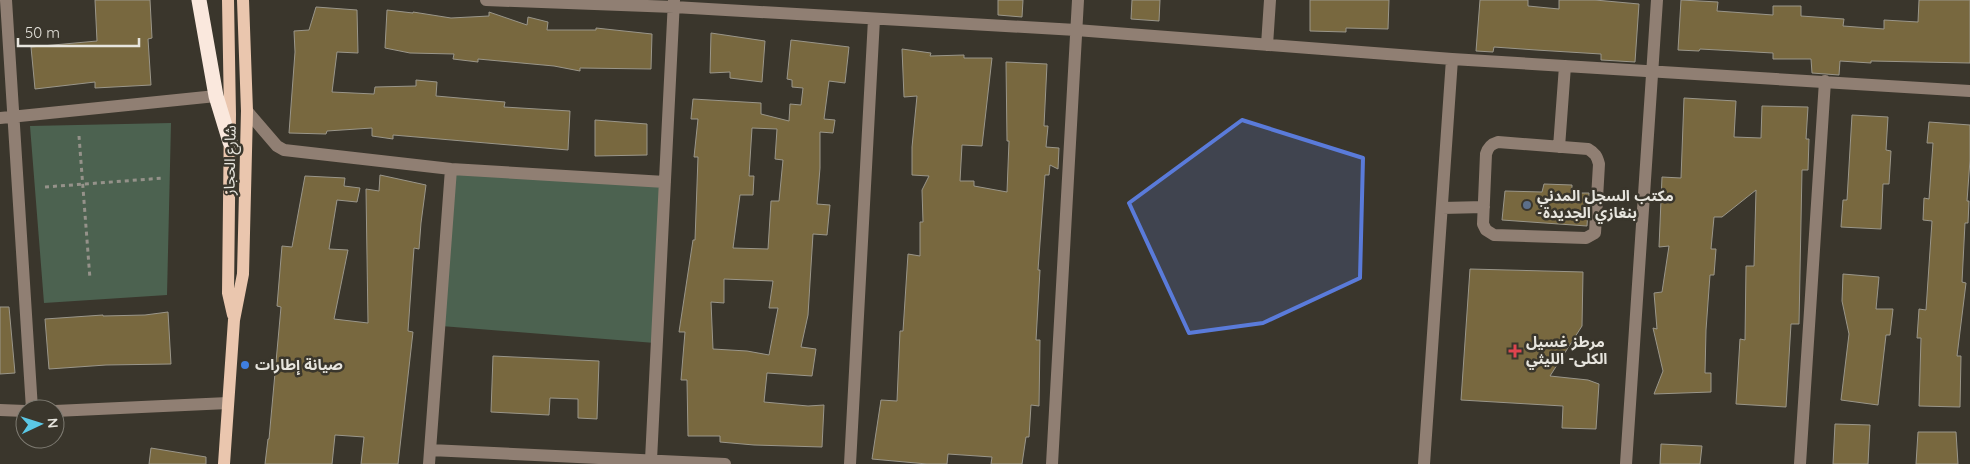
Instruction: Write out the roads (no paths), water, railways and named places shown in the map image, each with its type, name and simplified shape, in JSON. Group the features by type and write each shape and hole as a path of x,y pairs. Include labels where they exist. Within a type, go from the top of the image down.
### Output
{"highway":[{"path":"199,0 216,96 230,142"}],"main road":[{"name":"شارع الحجاز","path":"228,0 230,142 228,293 234,320"},
{"name":"شارع الحجاز","path":"224,464 234,320 243,274 247,111 243,0"}],"street":[{"path":"6,0 15,117 31,399"},
{"path":"486,0 674,3 874,18 1076,30 1452,59 1970,91"},
{"path":"1052,464 1078,0"},
{"path":"1267,45 1270,0"},
{"path":"1626,464 1657,0"},
{"path":"651,460 674,3"},
{"path":"850,464 874,18"},
{"path":"1424,464 1452,59"},
{"path":"1559,147 1565,66"},
{"path":"1800,464 1825,81"},
{"path":"0,118 216,96"},
{"path":"247,111 277,146 284,150 451,169 665,182"},
{"path":"1498,142 1588,149 1598,157 1596,227 1595,232 1586,238 1494,235 1486,230 1483,224 1484,207 1486,154 1487,149 1492,144 1498,142"},
{"path":"429,464 451,169"},
{"path":"1442,208 1484,207"},
{"path":"65,411 228,403"},
{"path":"0,410 15,411"},
{"path":"430,450 725,464"}],"place":[{"name":"مكتب السجل المدني -بنغازي الجديدة","path":"1527,205"},
{"name":"مرطز غسيل الكلى- الليثي","path":"1515,351"},
{"name":"صيانة إطارات","path":"245,365"}]}
